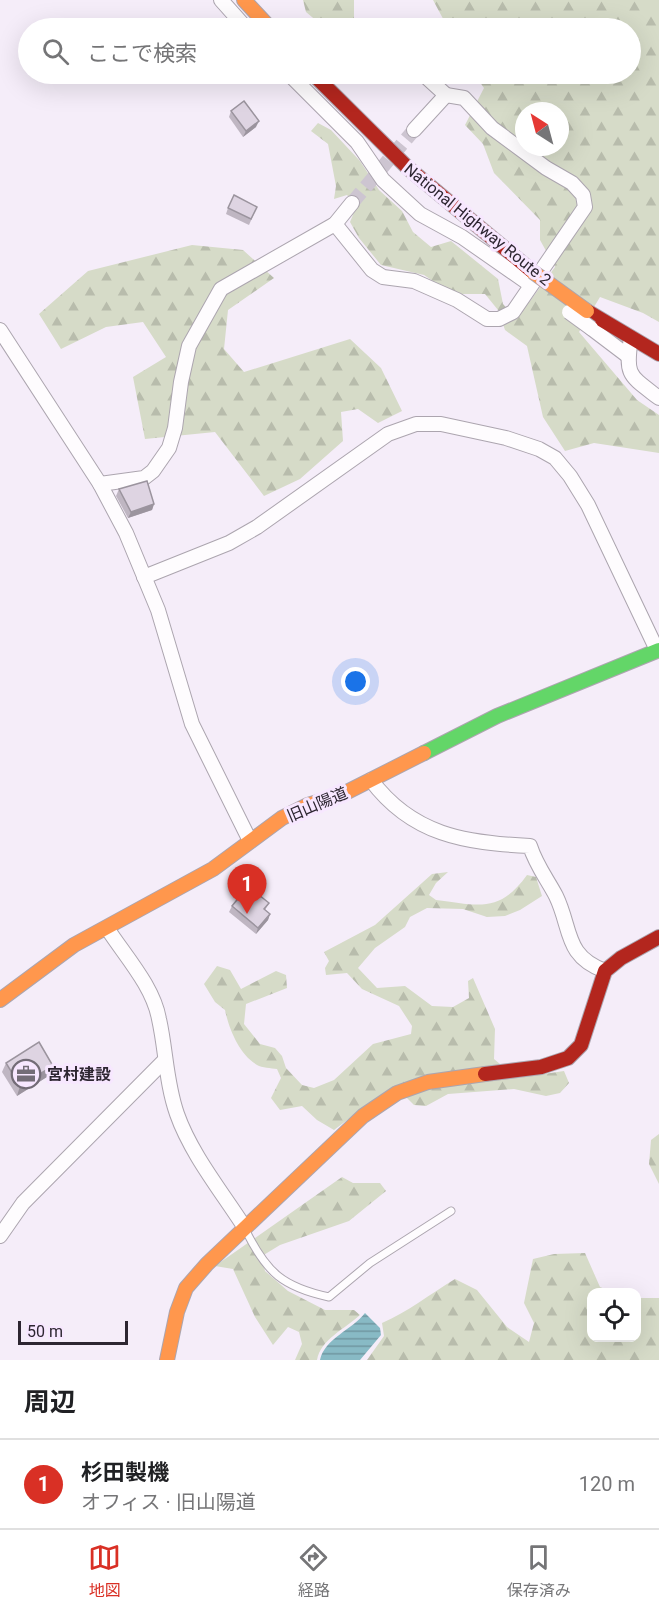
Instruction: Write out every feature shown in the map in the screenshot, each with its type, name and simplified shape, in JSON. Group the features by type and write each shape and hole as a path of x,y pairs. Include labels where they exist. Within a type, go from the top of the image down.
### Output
{"main road":[{"path":"244,0 261,18"},
{"name":"National Highway Route 2","path":"324,85 408,168 531,277 659,354"},
{"name":"旧山陽道","path":"0,1000 74,945 213,869 282,818 371,780 497,716 658,651"},
{"path":"167,1360 177,1312 186,1287 244,1228 363,1116 397,1093 428,1082 541,1067 568,1058 581,1045 605,971 621,958 659,937"}],"street":[{"path":"221,0 237,18"},
{"path":"299,84 357,142 383,180 420,214 531,277 628,356"},
{"path":"335,224 372,270 383,277 414,281 457,300 487,319 499,319 513,312 585,207 583,195 572,183 546,168 492,128 464,98 446,94 434,84"},
{"path":"414,130 446,94"},
{"path":"100,484 144,478 153,471 169,448 176,428 181,382 189,346 221,289 335,224 352,203"},
{"path":"0,330 100,484 126,533 158,610 192,724 250,841"},
{"path":"631,338 628,356 630,374 659,398"},
{"path":"144,577 229,543 256,527 388,434 416,424 441,424 506,438 539,449 555,458 570,476 588,506 658,651"},
{"path":"371,780 393,806 413,822 493,845 530,846 539,870 557,898 573,946 588,963 605,971"},
{"path":"107,928 150,993 159,1017 164,1061 176,1112 185,1133 244,1228"},
{"path":"0,1236 23,1203 164,1061"}],"lane":[{"path":"244,1228 266,1264 290,1286 329,1297 375,1260 451,1211"}],"green space":[{"path":"303,0 354,0 354,18 313,18 306,12"},
{"path":"433,0 659,0 659,322 643,313 600,297 579,332 637,400 659,415 659,453 594,443 565,451 543,417 527,346 505,330 498,310 485,294 462,294 443,288 424,275 381,265 359,238 350,222 357,205 347,195 334,199 336,186 328,144 311,131 318,123 331,130 360,161 379,190 402,211 413,232 431,247 451,241 498,279 503,304 513,315 530,301 555,267 540,240 540,220 494,173 483,144 465,125 484,88 481,84 641,84 641,18 443,18"},
{"path":"192,245 243,250 274,278 228,310 224,349 244,372 350,339 381,368 402,411 378,423 358,409 341,412 343,441 300,479 264,496 215,432 145,439 133,377 166,357 143,322 106,327 61,349 39,314 88,271"},
{"path":"448,872 436,883 429,895 436,900 476,905 487,904 507,896 527,875 536,877 542,896 520,910 505,916 487,917 463,909 427,908 410,917 405,927 375,948 358,968 377,988 405,986 432,1006 453,1007 469,998 468,981 473,978 495,1029 494,1059 517,1078 564,1071 569,1083 560,1093 546,1096 514,1089 448,1094 426,1106 414,1105 396,1087 375,1099 334,1130 317,1120 302,1106 280,1110 271,1098 281,1078 277,1069 259,1066 245,1054 232,1033 225,1010 215,1002 204,984 217,966 230,970 241,989 276,971 286,975 287,988 246,1004 244,1024 260,1044 275,1048 282,1056 286,1068 302,1085 314,1088 334,1080 373,1044 411,1034 412,1026 399,1006 362,989 347,973 326,975 325,968 329,961 324,952 375,925 432,874"},
{"path":"659,1134 659,1184 649,1164 651,1140"},
{"path":"342,1177 353,1183 380,1183 386,1191 349,1221 280,1245 262,1256 265,1271 288,1291 325,1310 354,1310 360,1315 328,1340 317,1360 295,1360 302,1344 299,1332 288,1327 273,1345 255,1317 233,1269 215,1266"},
{"path":"585,1253 602,1288 587,1288 587,1342 641,1342 641,1298 659,1298 659,1360 367,1360 384,1336 382,1323 455,1279 477,1290 507,1327 529,1342 534,1323 524,1303 533,1259 554,1254"}],"water":[{"path":"365,1313 380,1328 381,1335 360,1360 320,1360 327,1346"}],"building":[{"path":"244,101 259,121 246,131 231,111"},
{"path":"234,195 257,207 251,219 228,208"},
{"path":"147,481 154,504 131,512 119,489"},
{"path":"245,890 251,895 254,891 269,903 264,909 270,914 258,928 232,906"},
{"name":"宮村建設","path":"39,1042 53,1066 20,1086 6,1063"}],"tunnel":[{"path":"352,203 414,130"}],"traffic: fast":[{"path":"424,753 497,716 659,650"}],"traffic: slow":[{"path":"244,0 261,18"},
{"path":"533,272 587,311"},
{"path":"0,1000 74,945 213,869 282,818 308,805 341,795 424,753"},
{"path":"167,1360 177,1312 186,1288 207,1264 363,1116 397,1093 428,1082 485,1074"}],"traffic: jam":[{"path":"323,84 408,168 533,272"},
{"path":"587,311 659,354"},
{"path":"485,1074 541,1067 568,1058 581,1045 605,971 621,958 659,937"}],"place":[{"name":"杉田製機","path":"247,914"},
{"name":"宮村建設","path":"26,1074"}]}
